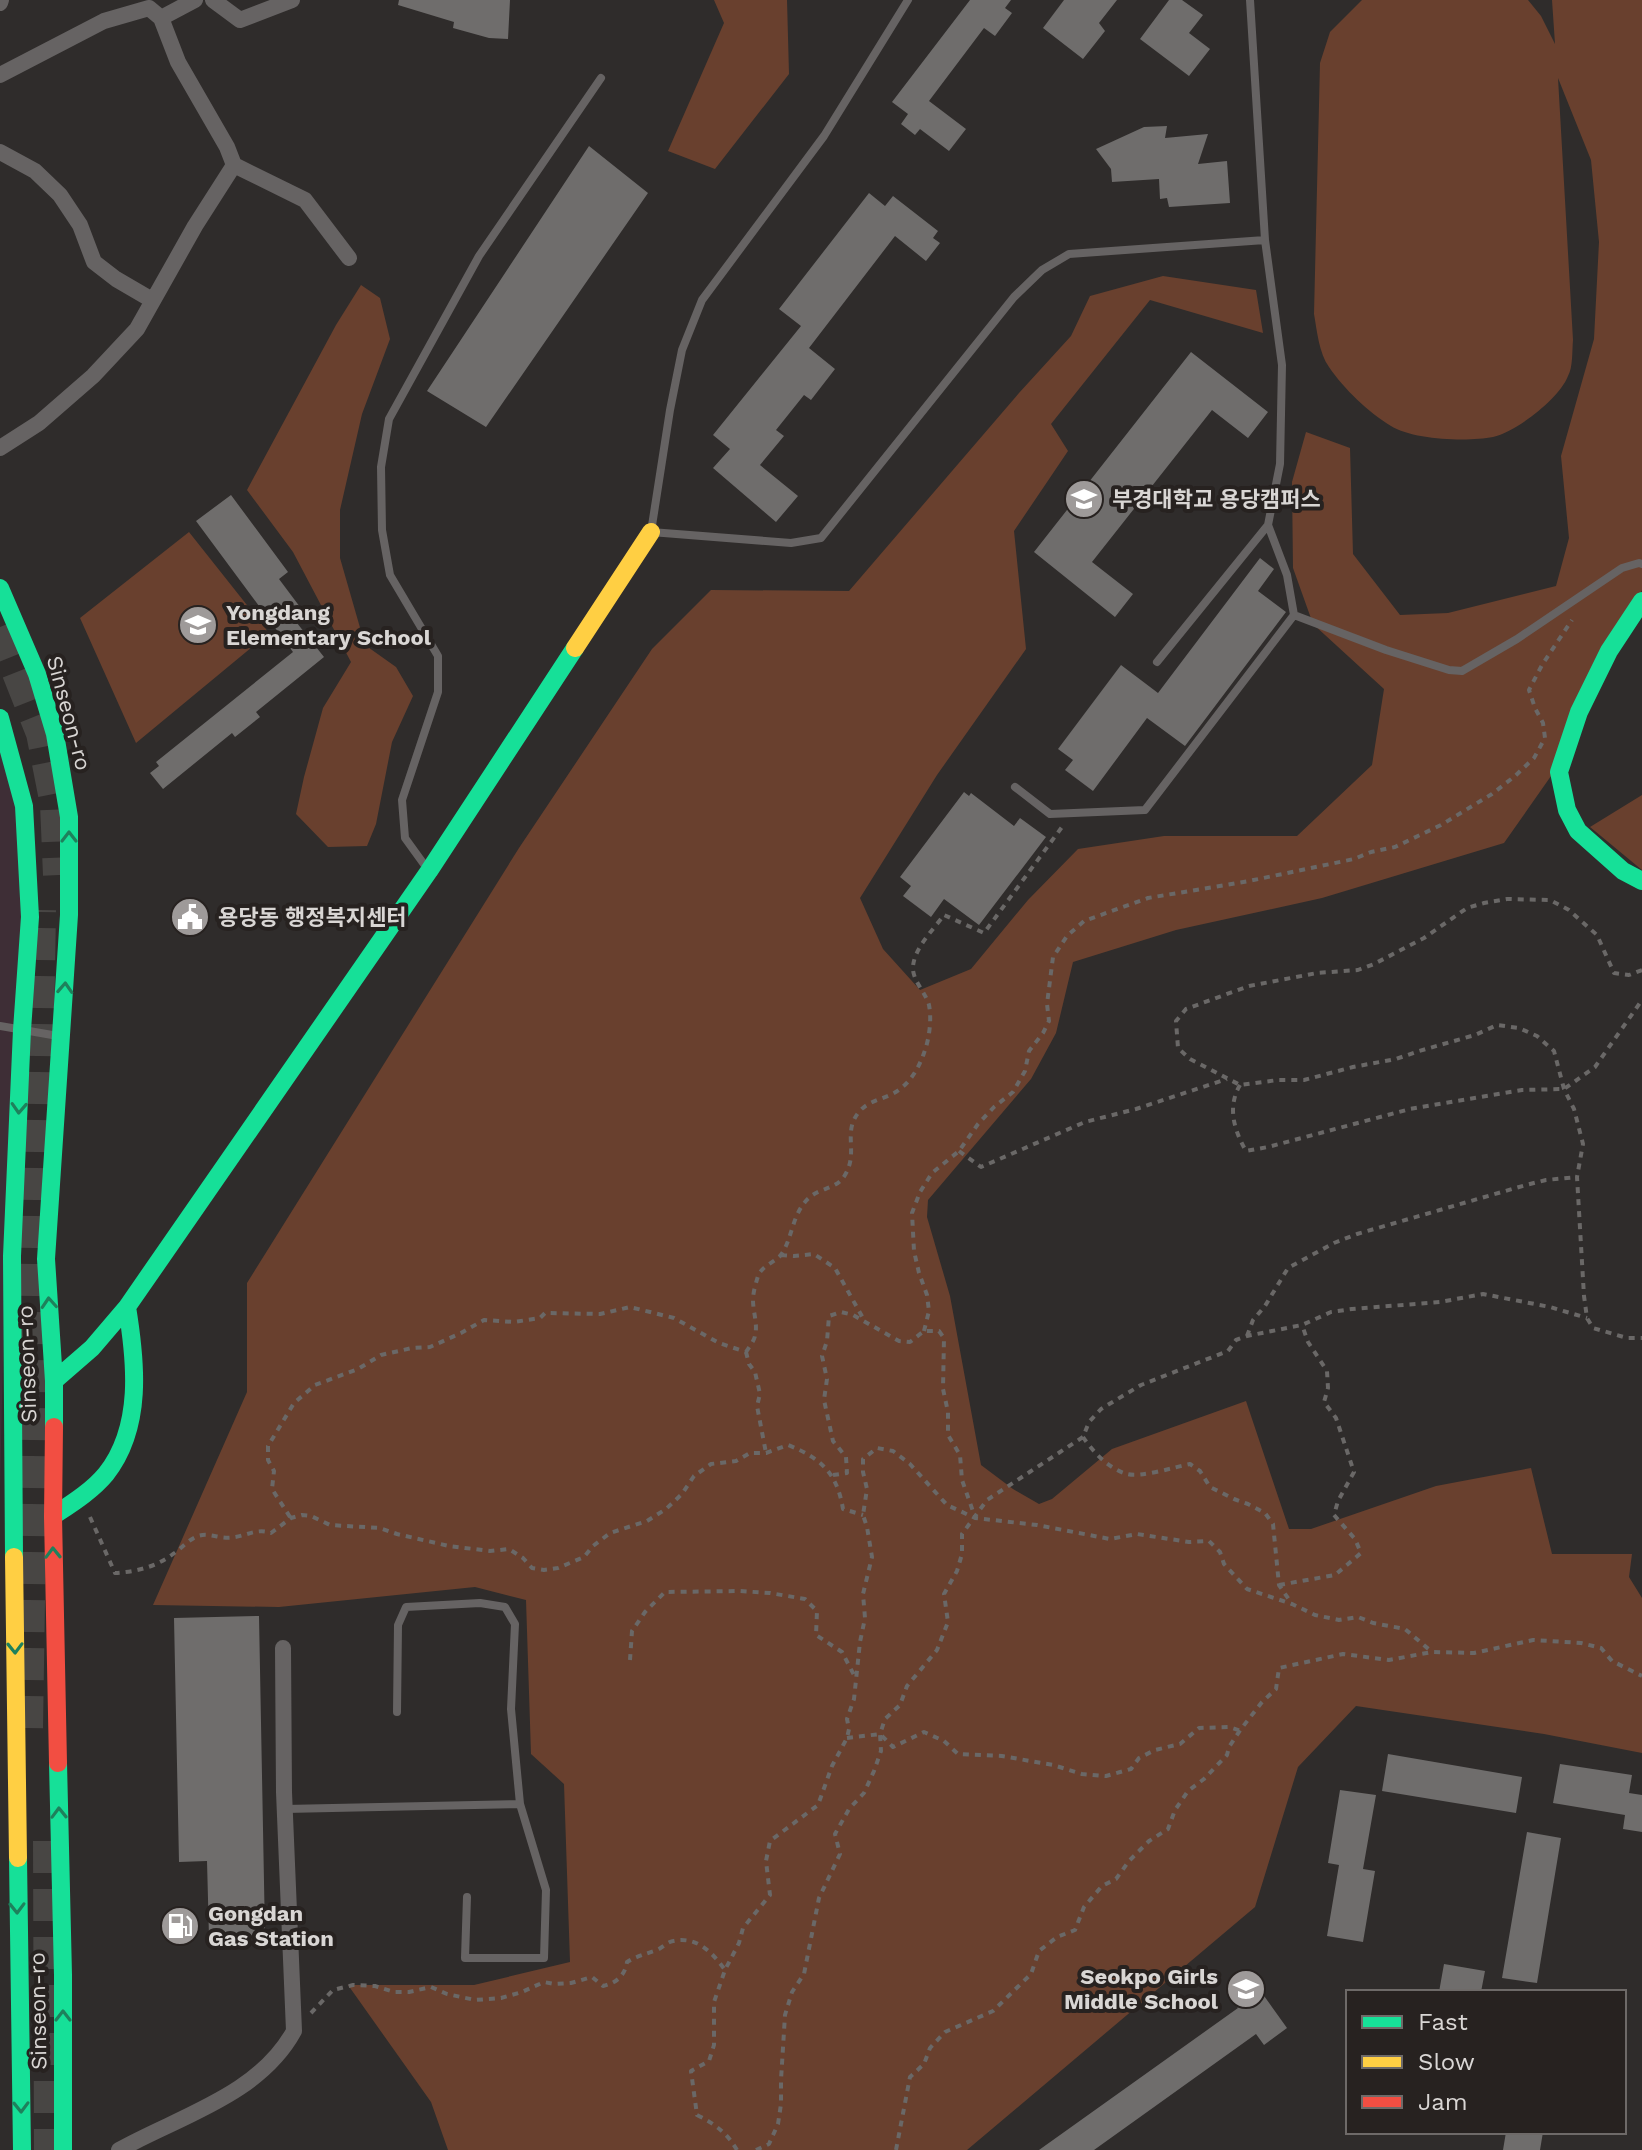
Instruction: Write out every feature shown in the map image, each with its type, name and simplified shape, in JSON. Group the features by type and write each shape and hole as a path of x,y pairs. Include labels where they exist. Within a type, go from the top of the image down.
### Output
{"main road":[{"path":"54,1381 92,1348 127,1307 429,871 651,532"},
{"name":"Sinseon-ro","path":"0,588 37,674 55,734 69,817 69,915 46,1259 54,1381 53,1516 63,1975 63,2150"},
{"path":"1642,601 1609,651 1579,712 1559,772 1567,810 1578,831 1623,871 1642,881"},
{"name":"Sinseon-ro","path":"0,718 24,806 30,917 12,1256 22,2150"},
{"path":"53,1516 81,1497 106,1474 119,1455 130,1418 135,1383 127,1307"}],"street":[{"path":"161,18 195,0"},
{"path":"213,0 240,20 292,0"},
{"path":"0,75 104,21 149,8 161,18 178,62 227,147 234,165 305,200 349,258"},
{"path":"0,152 35,171 60,195 80,225 94,262 152,300"},
{"path":"0,448 39,423 93,376 137,329 195,226 234,165"},
{"path":"119,2150 208,2106 246,2083 269,2065 294,2031 285,1809 283,1648"}],"lane":[{"path":"908,0 824,136 702,300 682,350 651,532 791,543 821,538 1014,297 1042,270 1069,254 1265,240"},
{"path":"1157,662 1268,525 1280,464 1282,365 1265,240 1250,0"},
{"path":"429,871 405,838 402,800 438,692 438,656 390,575 382,530 381,467 389,419 479,256 601,78"},
{"path":"1015,787 1050,814 1145,810 1294,615 1287,575 1268,525"},
{"path":"1294,615 1386,650 1449,670 1462,671 1517,639 1622,568 1642,564"},
{"path":"0,1026 62,1037"},
{"path":"397,1712 398,1625 406,1607 480,1603 505,1607 515,1624 511,1709 520,1804 546,1890 544,1958 465,1958 467,1897"},
{"path":"285,1809 520,1804"}],"path":[{"path":"833,1475 847,1473 846,1457 833,1441 824,1400 827,1379 822,1356 829,1316 841,1312 853,1315 899,1341 910,1342 924,1331 929,1311 914,1251 912,1213 932,1173 959,1151 978,1124 1013,1092 1025,1071 1029,1051 1049,1021 1047,1004 1053,957 1067,936 1084,921 1148,898 1249,881 1395,847 1468,810 1515,776 1534,758 1545,738 1543,723 1529,690 1581,606 1586,592"},
{"path":"766,1453 757,1406 760,1394 746,1352 755,1338 753,1300 760,1271 781,1255 796,1216 811,1196 838,1184 845,1175 853,1149 849,1136 854,1118 861,1109 878,1098 891,1095 916,1072 926,1049 930,1028 929,1005 912,969 915,955 944,915 984,933 1072,813"},
{"path":"1642,970 1629,975 1614,973 1597,935 1569,910 1550,900 1526,898 1467,908 1424,938 1358,970 1317,973 1249,986 1186,1009 1176,1021 1178,1048 1190,1059 1240,1085 1304,1080 1373,1065 1497,1025 1519,1028 1537,1036 1554,1051 1583,1144 1577,1177 1587,1318 1593,1328 1627,1338 1642,1338"},
{"path":"1240,1085 1232,1112 1237,1135 1246,1151 1410,1109 1522,1090 1564,1089 1595,1067 1642,1000"},
{"path":"959,1151 981,1167 1085,1122 1227,1079"},
{"path":"1247,1336 1253,1320 1288,1268 1334,1243 1526,1185 1577,1177"},
{"path":"781,1255 814,1254 835,1268 865,1323"},
{"path":"756,2150 769,2144 778,2124 785,2015 792,1992 804,1974 819,1898 840,1854 835,1834 849,1809 864,1793 874,1771 881,1751 880,1734 885,1719 900,1705 907,1686 937,1650 948,1622 944,1594 957,1571 962,1554 962,1534 987,1500 1083,1437 1089,1422 1101,1409 1161,1375 1228,1351 1236,1340 1247,1336 1302,1325 1341,1310 1440,1302 1483,1294 1587,1318"},
{"path":"291,1518 272,1489 274,1471 268,1460 268,1446 294,1403 306,1391 358,1369 381,1355 430,1347 484,1320 514,1322 540,1318 545,1313 600,1314 630,1307 674,1318 719,1343 746,1352"},
{"path":"1279,1585 1335,1575 1361,1553 1355,1539 1334,1515 1354,1472 1336,1418 1324,1402 1328,1388 1327,1371 1308,1342 1302,1325"},
{"path":"924,1331 939,1331 944,1338 943,1389 948,1412 948,1435 960,1455 962,1480 975,1518"},
{"path":"1083,1437 1092,1450 1112,1467 1129,1476 1190,1464 1200,1471 1210,1487 1265,1513 1273,1524 1279,1585 1292,1604"},
{"path":"81,1497 115,1573 136,1572 169,1558 196,1536 208,1534 224,1539 261,1529 271,1533 291,1518 302,1515 330,1525 380,1528 449,1546 490,1551 509,1549 532,1568 558,1568 584,1557 610,1533 647,1521 666,1509 682,1494 694,1476 711,1464 736,1461 750,1453 766,1453 788,1445 810,1454 833,1475 843,1509 863,1515"},
{"path":"737,2150 729,2137 697,2115 691,2071 709,2061 715,2036 714,2002 725,1970 743,1928 770,1895 766,1861 770,1841 818,1805 832,1766 847,1738 847,1719 854,1699 865,1618 863,1594 872,1557 863,1515 867,1489 863,1459 877,1448 893,1451 910,1464 947,1505 975,1518 1037,1525 1110,1539 1137,1534 1189,1542 1209,1541 1220,1552 1224,1564 1247,1589 1315,1615 1339,1620 1358,1617 1405,1629 1432,1652"},
{"path":"630,1660 632,1631 665,1592 739,1591 805,1599 817,1611 816,1635 842,1652 856,1679"},
{"path":"896,2150 910,2077 924,2064 930,2048 945,2032 993,2011 1031,1974 1039,1951 1057,1937 1075,1930 1084,1907 1102,1886 1116,1879 1149,1841 1168,1829 1175,1810 1188,1791 1227,1755 1229,1747 1262,1702 1276,1689 1279,1668 1343,1654 1389,1660 1432,1652 1474,1653 1533,1640 1581,1643 1601,1648 1612,1661 1642,1676"},
{"path":"847,1738 880,1734 893,1747 924,1732 944,1741 958,1754 1002,1756 1053,1765 1082,1774 1106,1776 1131,1769 1139,1758 1155,1750 1180,1744 1199,1728 1229,1727 1241,1731"},
{"path":"294,2031 333,1990 353,1985 375,1986 394,1992 431,1987 475,2000 501,1998 544,1982 571,1983 592,1977 603,1986 614,1983 626,1970 627,1962 671,1941 691,1941 704,1946 725,1970"}],"shaded area":[{"path":"714,0 787,0 789,74 715,169 668,151 724,23"},
{"path":"1362,0 1528,0 1541,16 1555,44 1552,0 1642,0 1642,590 1551,776 1504,843 1322,898 1176,930 1073,962 1056,1033 1031,1079 928,1200 927,1217 950,1296 981,1465 1013,1489 1039,1504 1052,1499 1112,1449 1246,1401 1289,1529 1311,1529 1436,1486 1531,1468 1552,1554 1632,1554 1629,1577 1642,1598 1642,1753 1544,1734 1356,1706 1298,1767 1255,1907 967,2150 448,2150 431,2102 348,1985 474,1985 570,1962 564,1784 531,1754 526,1600 475,1587 279,1607 153,1605 247,1392 247,1283 519,848 652,649 711,590 849,591 1071,336 1090,296 1163,276 1256,290 1263,333 1150,300 1051,424 1068,451 1014,531 1026,649 937,775 860,898 883,949 920,990 971,969 1028,900 1078,849 1164,836 1297,836 1372,765 1384,689 1313,624 1293,568 1292,482 1306,432 1350,448 1353,554 1400,615 1448,613 1556,586 1569,538 1561,456 1594,339 1599,242 1591,160 1558,78 1573,340 1570,372 1556,394 1525,421 1493,437 1426,437 1401,431 1382,420 1349,392 1329,367 1321,349 1314,314 1320,63 1330,32"},
{"path":"361,285 380,298 390,339 362,414 340,510 340,558 365,645 396,667 413,696 392,742 376,824 367,846 328,847 296,814 323,708 351,662 293,552 247,490 336,325"},
{"path":"189,532 269,633 136,743 80,618"},
{"path":"0,739 21,811 24,881 4,1318 0,1488"},
{"path":"1642,795 1642,870 1590,827"}],"building":[{"path":"399,0 510,0 508,39 489,38 453,28 454,22 398,5"},
{"path":"970,0 1011,0 1005,8 1012,13 995,36 984,28 929,101 966,129 949,151 920,129 915,135 901,124 908,114 892,102"},
{"path":"1064,0 1117,0 1099,23 1105,31 1083,59 1043,28"},
{"path":"1169,0 1182,0 1203,15 1189,33 1210,49 1189,76 1140,39"},
{"path":"1167,126 1165,138 1208,134 1198,164 1227,161 1230,203 1169,207 1167,198 1160,199 1159,179 1112,182 1111,169 1096,149 1144,127"},
{"path":"589,146 648,193 486,427 427,391"},
{"path":"869,193 885,206 893,196 938,231 933,238 940,243 926,261 895,236 809,348 835,369 811,400 804,395 776,430 784,436 760,465 798,496 776,522 713,468 730,449 713,435 801,326 779,309"},
{"path":"1191,352 1268,412 1248,438 1212,410 1092,562 1133,594 1115,617 1034,552"},
{"path":"231,495 288,572 279,579 303,611 293,618 324,657 256,712 260,717 235,737 232,733 163,789 150,773 159,766 156,762 293,652 196,521"},
{"path":"1260,558 1274,569 1258,591 1286,612 1185,746 1147,718 1093,791 1065,770 1073,760 1058,749 1121,665 1158,693"},
{"path":"964,792 969,796 971,793 1014,826 1020,818 1046,837 979,925 944,899 931,917 903,896 911,886 900,877"},
{"path":"259,1616 265,1935 209,1937 207,1861 179,1862 174,1618"},
{"path":"1388,1754 1522,1777 1516,1813 1382,1791"},
{"path":"1560,1764 1632,1775 1629,1793 1642,1795 1642,1832 1623,1829 1625,1815 1553,1803"},
{"path":"1340,1790 1376,1795 1363,1869 1375,1871 1363,1942 1327,1936 1339,1865 1328,1863"},
{"path":"1527,1832 1561,1838 1537,1983 1502,1978"},
{"path":"1444,1964 1485,1971 1481,1990 1439,1990"},
{"path":"1257,1986 1287,2028 1264,2045 1256,2034 1094,2150 1039,2150 1238,2008 1234,2003"},
{"path":"1506,2134 1543,2134 1540,2150 1503,2150"}],"tunnel":[{"path":"0,627 42,733 56,804 59,875"},
{"path":"27,1728 40,910"},
{"path":"49,1841 50,2150"}],"traffic: fast":[{"path":"0,588 37,674 55,734 69,817 69,915 46,1259 54,1427"},
{"path":"1642,601 1609,651 1579,712 1559,772 1567,810 1578,831 1623,871 1642,881"},
{"path":"54,1381 92,1348 127,1307 429,871 575,648"},
{"path":"0,718 24,806 30,917 12,1256 14,1557"},
{"path":"53,1516 81,1497 106,1474 126,1436 134,1394 133,1350 127,1307"},
{"path":"58,1763 63,2150"},
{"path":"18,1858 22,2150"}],"traffic: slow":[{"path":"575,648 651,532"},
{"path":"14,1557 18,1858"}],"traffic: jam":[{"path":"54,1427 58,1763"}],"place":[{"name":"부경대학교 용당캠퍼스","path":"1084,499"},
{"name":"Yongdang Elementary School","path":"198,625"},
{"name":"용당동 행정복지센터","path":"190,917"},
{"name":"Gongdan Gas Station","path":"180,1926"},
{"name":"Seokpo Girls Middle School","path":"1246,1989"}]}
